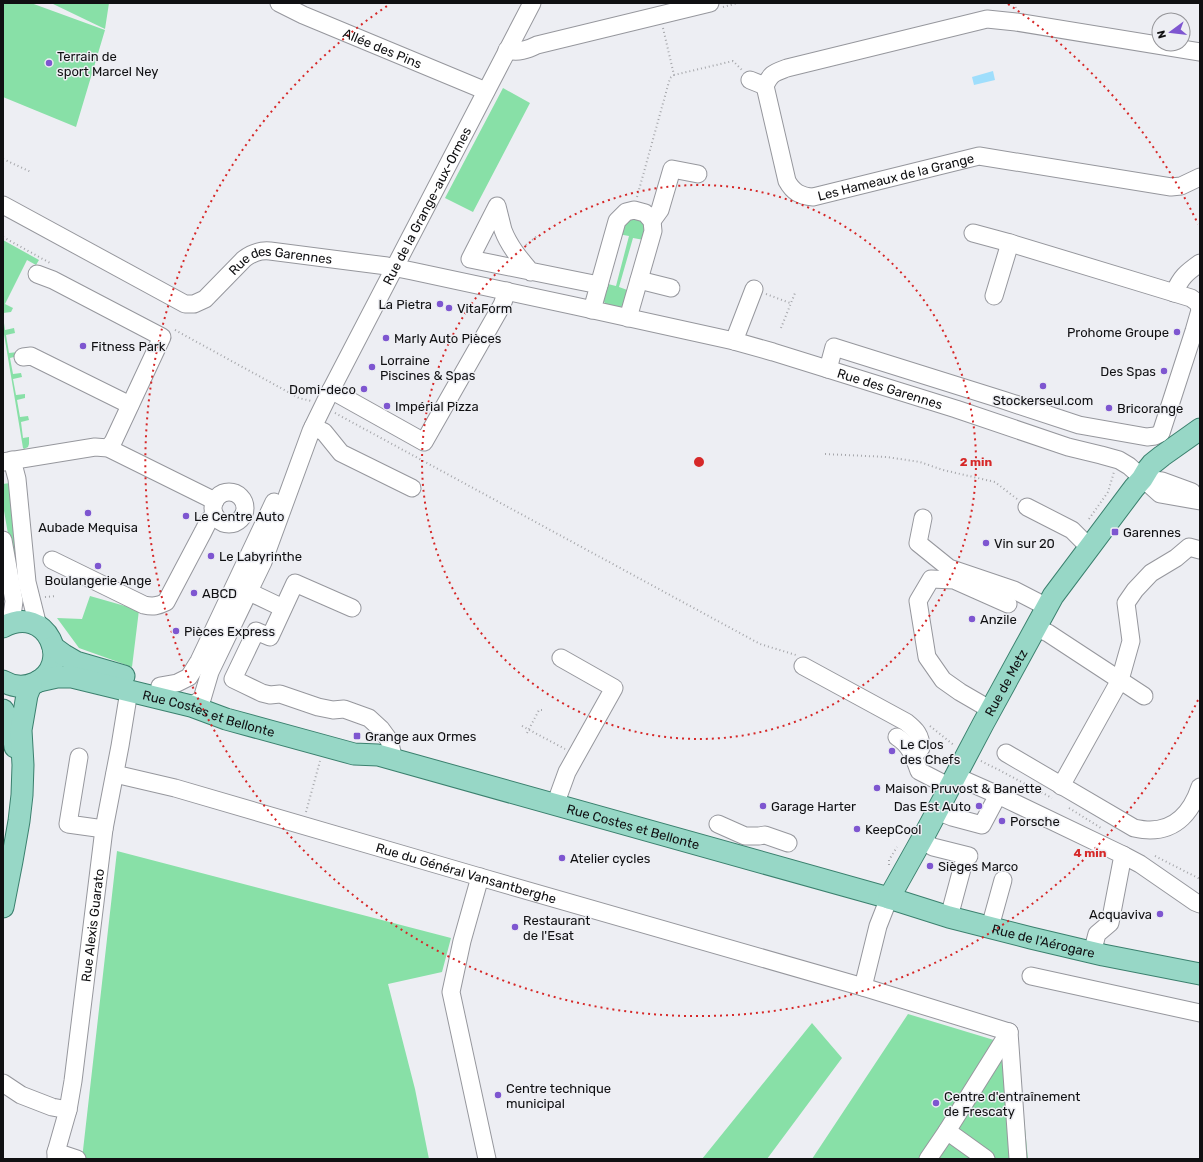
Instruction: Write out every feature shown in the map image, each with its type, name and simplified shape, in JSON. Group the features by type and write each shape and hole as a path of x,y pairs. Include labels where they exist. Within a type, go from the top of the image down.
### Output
{"main road":[{"name":"Rue de Metz","path":"889,898 1053,596 1148,469 1158,459 1200,429"},
{"name":"Rue de Metz","path":"1142,479 1159,472 1200,439"},
{"path":"3,907 22,795 23,765 21,730 27,695 35,683 46,675 54,658 54,647 49,636 38,626 30,622 22,621 7,625"},
{"name":"Rue Costes et Bellonte","path":"54,647 76,662 160,686 197,702 226,718 354,754 384,757 889,898"},
{"name":"Rue Costes et Bellonte","path":"3,682 16,686 23,686 57,677 72,677 129,691 197,702 356,743 384,757"},
{"path":"3,682 21,730"},
{"path":"3,710 12,727 22,795"},
{"name":"Rue de l'Aérogare","path":"889,898 949,917 1092,953 1200,974"}],"street":[{"name":"Allée des Pins","path":"279,3 305,9 486,91"},
{"name":"Rue de la Grange-aux-Ormes","path":"197,702 242,588 262,544 284,480 312,429 532,3"},
{"path":"511,43 537,45 710,3"},
{"path":"758,83 787,68 987,19 1016,22 1200,52"},
{"name":"Les Hameaux de la Grange","path":"758,83 787,181 797,194 805,196 813,197 979,156 1171,188 1181,186 1200,176"},
{"path":"652,221 660,210 672,168 698,174"},
{"name":"Rue des Garennes","path":"3,205 185,304 194,304 205,299 244,259 258,251 270,251 412,271 734,341 996,422 1068,447 1119,460 1129,466 1160,494 1200,501"},
{"path":"592,310 617,221 626,212 634,210 645,213 652,221 653,231 628,318"},
{"path":"828,369 834,347 1079,425 1147,437 1155,436 1160,433 1197,332 1200,310 1198,303 1177,286 973,233"},
{"path":"994,296 1010,243"},
{"path":"1177,286 1190,270 1200,263"},
{"path":"531,272 599,285"},
{"path":"37,274 53,280 162,337 114,442 108,448"},
{"path":"639,280 671,288"},
{"path":"734,341 754,289"},
{"path":"331,390 424,442 502,305 507,291"},
{"path":"23,357 31,356 130,405"},
{"path":"996,422 1004,400"},
{"path":"312,429 324,432 341,453 412,488"},
{"path":"38,626 28,582 17,479 7,461 95,448 108,448 215,508 218,520 226,524 231,524 240,520 243,515 244,504 242,500 233,493 223,494 218,497 215,508 166,602 159,606 153,607 144,605 52,560"},
{"path":"1142,479 1167,483 1200,495"},
{"path":"1027,507 1072,530 1090,548"},
{"path":"923,518 918,544 949,568 1014,590 1047,607"},
{"path":"240,520 262,544"},
{"path":"3,540 14,601 7,625"},
{"path":"1060,793 1120,680 1132,641 1126,603 1135,590 1151,573 1176,558 1188,547 1200,550"},
{"path":"991,710 943,680 927,657 918,601 930,579 954,580 1008,604"},
{"path":"352,608 295,582 270,637 256,632 233,679 262,693 270,695 280,694 318,707 334,710 344,709 369,718 381,729 389,740 392,752 384,757"},
{"name":"Rue de la Grange-aux-Ormes","path":"160,686 177,683 189,677 242,588"},
{"path":"242,588 283,608"},
{"path":"1036,628 1048,633 1144,696"},
{"path":"556,805 567,772 614,688 561,658"},
{"path":"802,661 914,728 921,741 921,748 913,756"},
{"name":"Rue Alexis Guarato","path":"56,1155 68,1110 74,1073 104,829 129,691"},
{"path":"897,738 905,742 919,771 998,795 1124,855 1200,904"},
{"path":"1006,753 1060,793 1134,828 1148,830 1162,829 1174,825 1190,809 1200,787"},
{"path":"79,757 68,824 104,829"},
{"name":"Rue du Général Vansantberghe","path":"115,774 176,788 863,987 1009,1032"},
{"path":"937,810 952,817 982,825 998,795"},
{"path":"718,824 745,836 765,835 788,843"},
{"path":"740,857 745,836"},
{"path":"921,840 932,847 966,861 949,917"},
{"path":"1092,953 1097,934 1110,923 1124,855"},
{"path":"480,877 462,941 451,992 487,1159"},
{"path":"990,927 1003,880"},
{"path":"863,987 878,926 889,898"},
{"path":"1031,976 1200,1013"},
{"path":"928,1159 948,1131 1009,1032"},
{"path":"1009,1032 1018,1159"},
{"path":"3,1083 21,1095 52,1107 68,1110"},
{"path":"948,1131 986,1159"},
{"path":"56,1155 77,1159"}],"path":[{"path":"660,15 674,75"},
{"path":"634,210 670,78 674,75 733,61 758,83"},
{"path":"3,159 31,172"},
{"path":"754,289 790,303"},
{"path":"781,328 795,293"},
{"path":"323,406 760,644 802,661"},
{"path":"825,454 887,457 920,462 943,470 995,482 1027,507"},
{"path":"527,733 539,710 542,710"},
{"path":"522,726 576,756"},
{"path":"930,726 966,755 997,769 1060,793"},
{"path":"302,825 324,746"},
{"path":"1064,805 1107,831"},
{"path":"1153,855 1200,879"}],"green space":[{"name":"Terrain de sport Marcel Ney","path":"3,3 31,3 105,30 76,127 3,97"},
{"path":"51,3 109,3 105,29"},
{"path":"503,88 530,103 473,212 445,198"},
{"path":"634,216 646,223 644,240 633,238 619,287 630,291 623,306 609,306 603,298 604,283 616,286 629,236 618,234 621,223"},
{"path":"3,240 39,260 36,265 27,260 5,304 13,308 11,312 3,313"},
{"path":"3,316 5,330 14,328 15,333 6,335 9,353 18,352 18,356 10,358 13,374 21,373 22,377 13,379 16,395 25,394 25,398 17,400 20,417 28,416 29,420 21,422 23,438 29,437 28,447 24,449 3,328"},
{"path":"10,483 25,597 19,598 3,505 3,484"},
{"path":"90,596 139,610 132,667 79,648 57,618 82,619"},
{"path":"117,851 451,938 442,972 388,984 415,1089 429,1159 82,1159"},
{"name":"Centre d'entraînement de Frescaty","path":"908,1014 1017,1047 1028,1159 812,1159"},
{"path":"812,1023 842,1058 767,1159 702,1159"}],"water":[{"path":"993,71 995,80 974,85 972,77"}],"place":[{"name":"Terrain de sport Marcel Ney","path":"49,63"},
{"name":"La Pietra","path":"440,304"},
{"name":"VitaForm","path":"449,308"},
{"name":"Prohome Groupe","path":"1177,332"},
{"name":"Marly Auto Pièces","path":"386,338"},
{"name":"Fitness Park","path":"83,346"},
{"name":"Lorraine Piscines & Spas","path":"372,367"},
{"name":"Des Spas","path":"1164,371"},
{"name":"Stockerseul.com","path":"1043,386"},
{"name":"Domi-deco","path":"364,389"},
{"name":"Impérial Pizza","path":"387,406"},
{"name":"Bricorange","path":"1109,408"},
{"name":"Aubade Mequisa","path":"88,513"},
{"name":"Le Centre Auto","path":"186,516"},
{"name":"Garennes","path":"1115,532"},
{"name":"Vin sur 20","path":"986,543"},
{"name":"Le Labyrinthe","path":"211,556"},
{"name":"Boulangerie Ange","path":"98,566"},
{"name":"ABCD","path":"194,593"},
{"name":"Anzile","path":"972,619"},
{"name":"Pièces Express","path":"176,631"},
{"name":"Grange aux Ormes","path":"357,736"},
{"name":"Le Clos des Chefs","path":"892,751"},
{"name":"Maison Pruvost & Banette","path":"877,788"},
{"name":"Garage Harter","path":"763,806"},
{"name":"Das Est Auto","path":"979,806"},
{"name":"Porsche","path":"1002,821"},
{"name":"KeepCool","path":"857,829"},
{"name":"Atelier cycles","path":"562,858"},
{"name":"Sièges Marco","path":"930,866"},
{"name":"Acquaviva","path":"1160,914"},
{"name":"Restaurant de l'Esat","path":"515,927"},
{"name":"Centre technique municipal","path":"498,1095"},
{"name":"Centre d'entraînement de Frescaty","path":"936,1103"}]}
